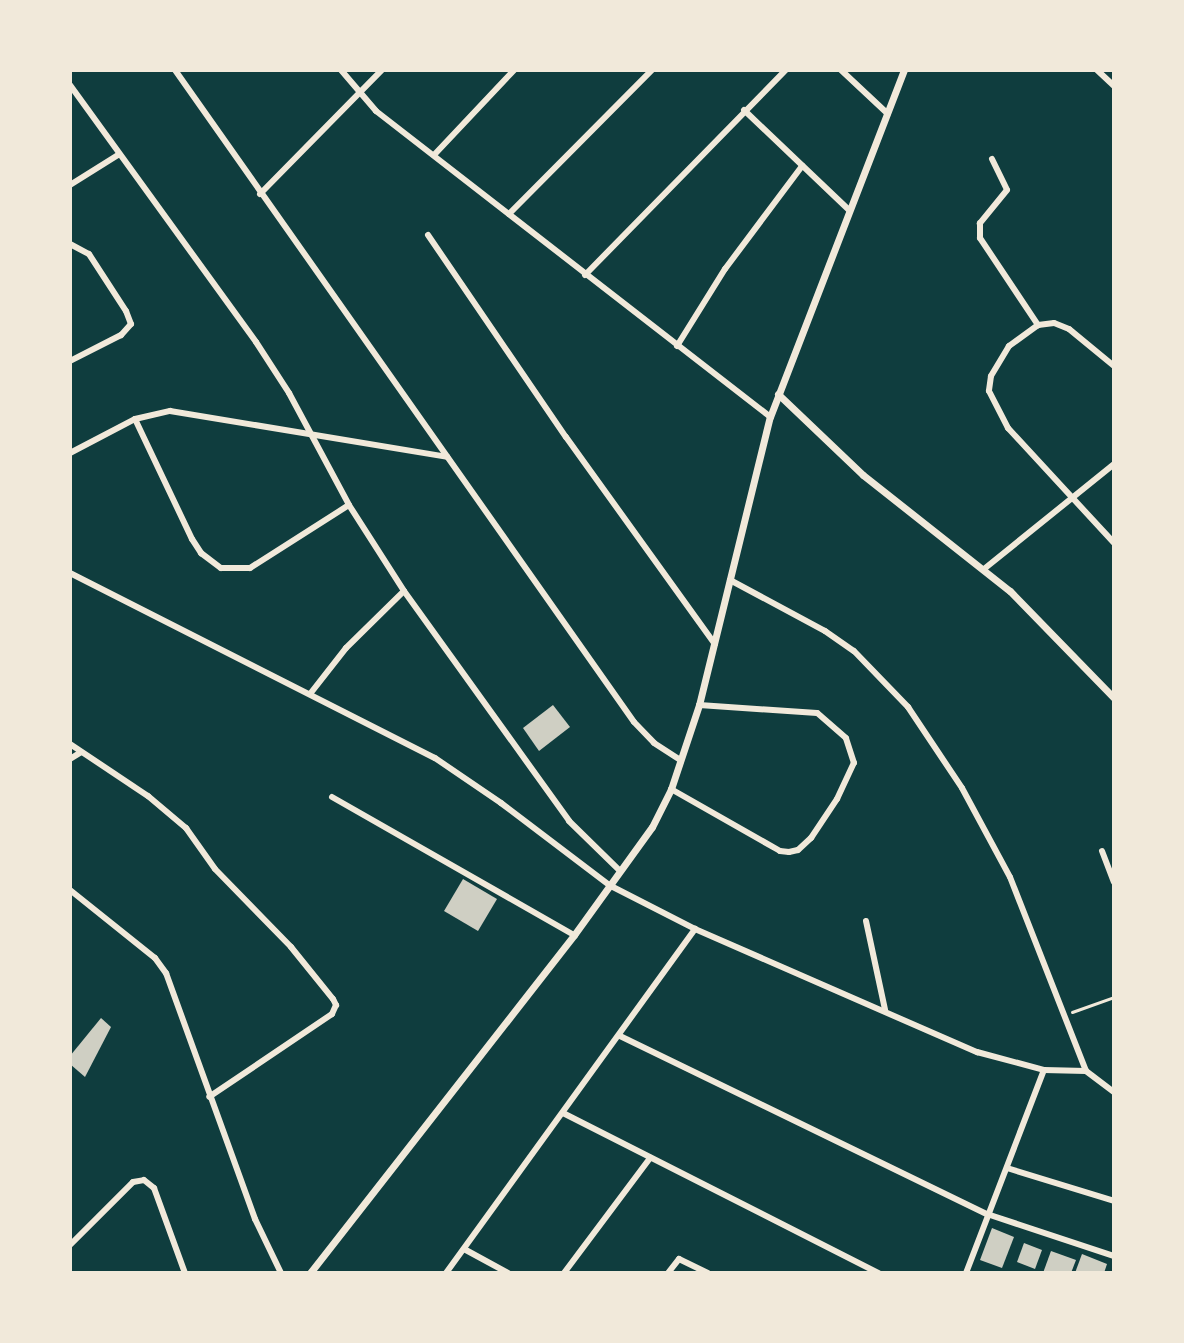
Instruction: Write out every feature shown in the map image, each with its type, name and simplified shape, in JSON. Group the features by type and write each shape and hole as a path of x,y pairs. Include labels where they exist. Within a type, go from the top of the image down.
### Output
{"street":[{"path":"175,70 634,722 654,743 679,759"},
{"path":"341,70 358,94 770,417"},
{"path":"260,194 382,70"},
{"path":"434,155 514,70"},
{"path":"509,214 652,70"},
{"path":"585,275 786,70"},
{"path":"841,70 888,114"},
{"path":"310,1273 574,935 652,827 671,789 699,705 770,417 904,70"},
{"path":"1097,70 1114,86"},
{"path":"70,85 256,342 289,393 349,505 404,591 569,821 620,871"},
{"path":"744,110 849,210"},
{"path":"70,185 118,155"},
{"path":"992,159 1007,190 980,223 980,238 1038,325"},
{"path":"677,346 725,269 802,166"},
{"path":"428,235 566,437 715,644"},
{"path":"70,244 79,245 89,254 126,311 131,324 121,335 70,361"},
{"path":"1114,366 1069,329 1054,323 1038,325 1009,346 991,376 989,391 1008,428 1114,543"},
{"path":"778,394 863,475 984,569 1036,614 1114,698"},
{"path":"70,453 135,419 154,413 183,412 447,457"},
{"path":"135,419 192,539 201,553 221,568 250,568 349,505"},
{"path":"984,569 1114,464"},
{"path":"70,573 435,758 501,803 609,885 695,929 977,1052 1044,1070 1086,1071"},
{"path":"730,580 825,631 854,651 908,707 962,788 1010,877 1086,1071 1114,1092"},
{"path":"310,694 346,648 404,591"},
{"path":"671,789 780,851 789,852 798,850 811,838 837,799 854,763 846,738 817,713 699,705"},
{"path":"70,744 148,796 186,828 215,869 291,947 336,1005 332,1014 209,1097"},
{"path":"70,759 81,752"},
{"path":"332,797 574,935"},
{"path":"1102,851 1114,882"},
{"path":"70,890 161,965 255,1219 281,1273"},
{"path":"866,921 885,1010"},
{"path":"446,1273 695,929"},
{"path":"620,1036 987,1214 1114,1256"},
{"path":"966,1273 1044,1070"},
{"path":"563,1113 879,1273"},
{"path":"564,1273 650,1158"},
{"path":"1007,1168 1114,1201"},
{"path":"70,1245 133,1182 144,1180 154,1188 185,1273"},
{"path":"464,1249 508,1273"},
{"path":"668,1273 679,1259 708,1273"}],"path":[{"path":"1065,1015 1114,997"}],"building":[{"path":"553,705 570,727 539,751 523,728"},
{"path":"463,879 497,899 478,931 444,911"},
{"path":"101,1018 111,1027 85,1077 70,1064 70,1056"},
{"path":"992,1228 1014,1237 1002,1268 980,1260"},
{"path":"1024,1243 1042,1250 1035,1269 1017,1262"},
{"path":"1051,1251 1076,1260 1071,1273 1043,1273"},
{"path":"1082,1254 1107,1264 1104,1273 1075,1273"}]}
